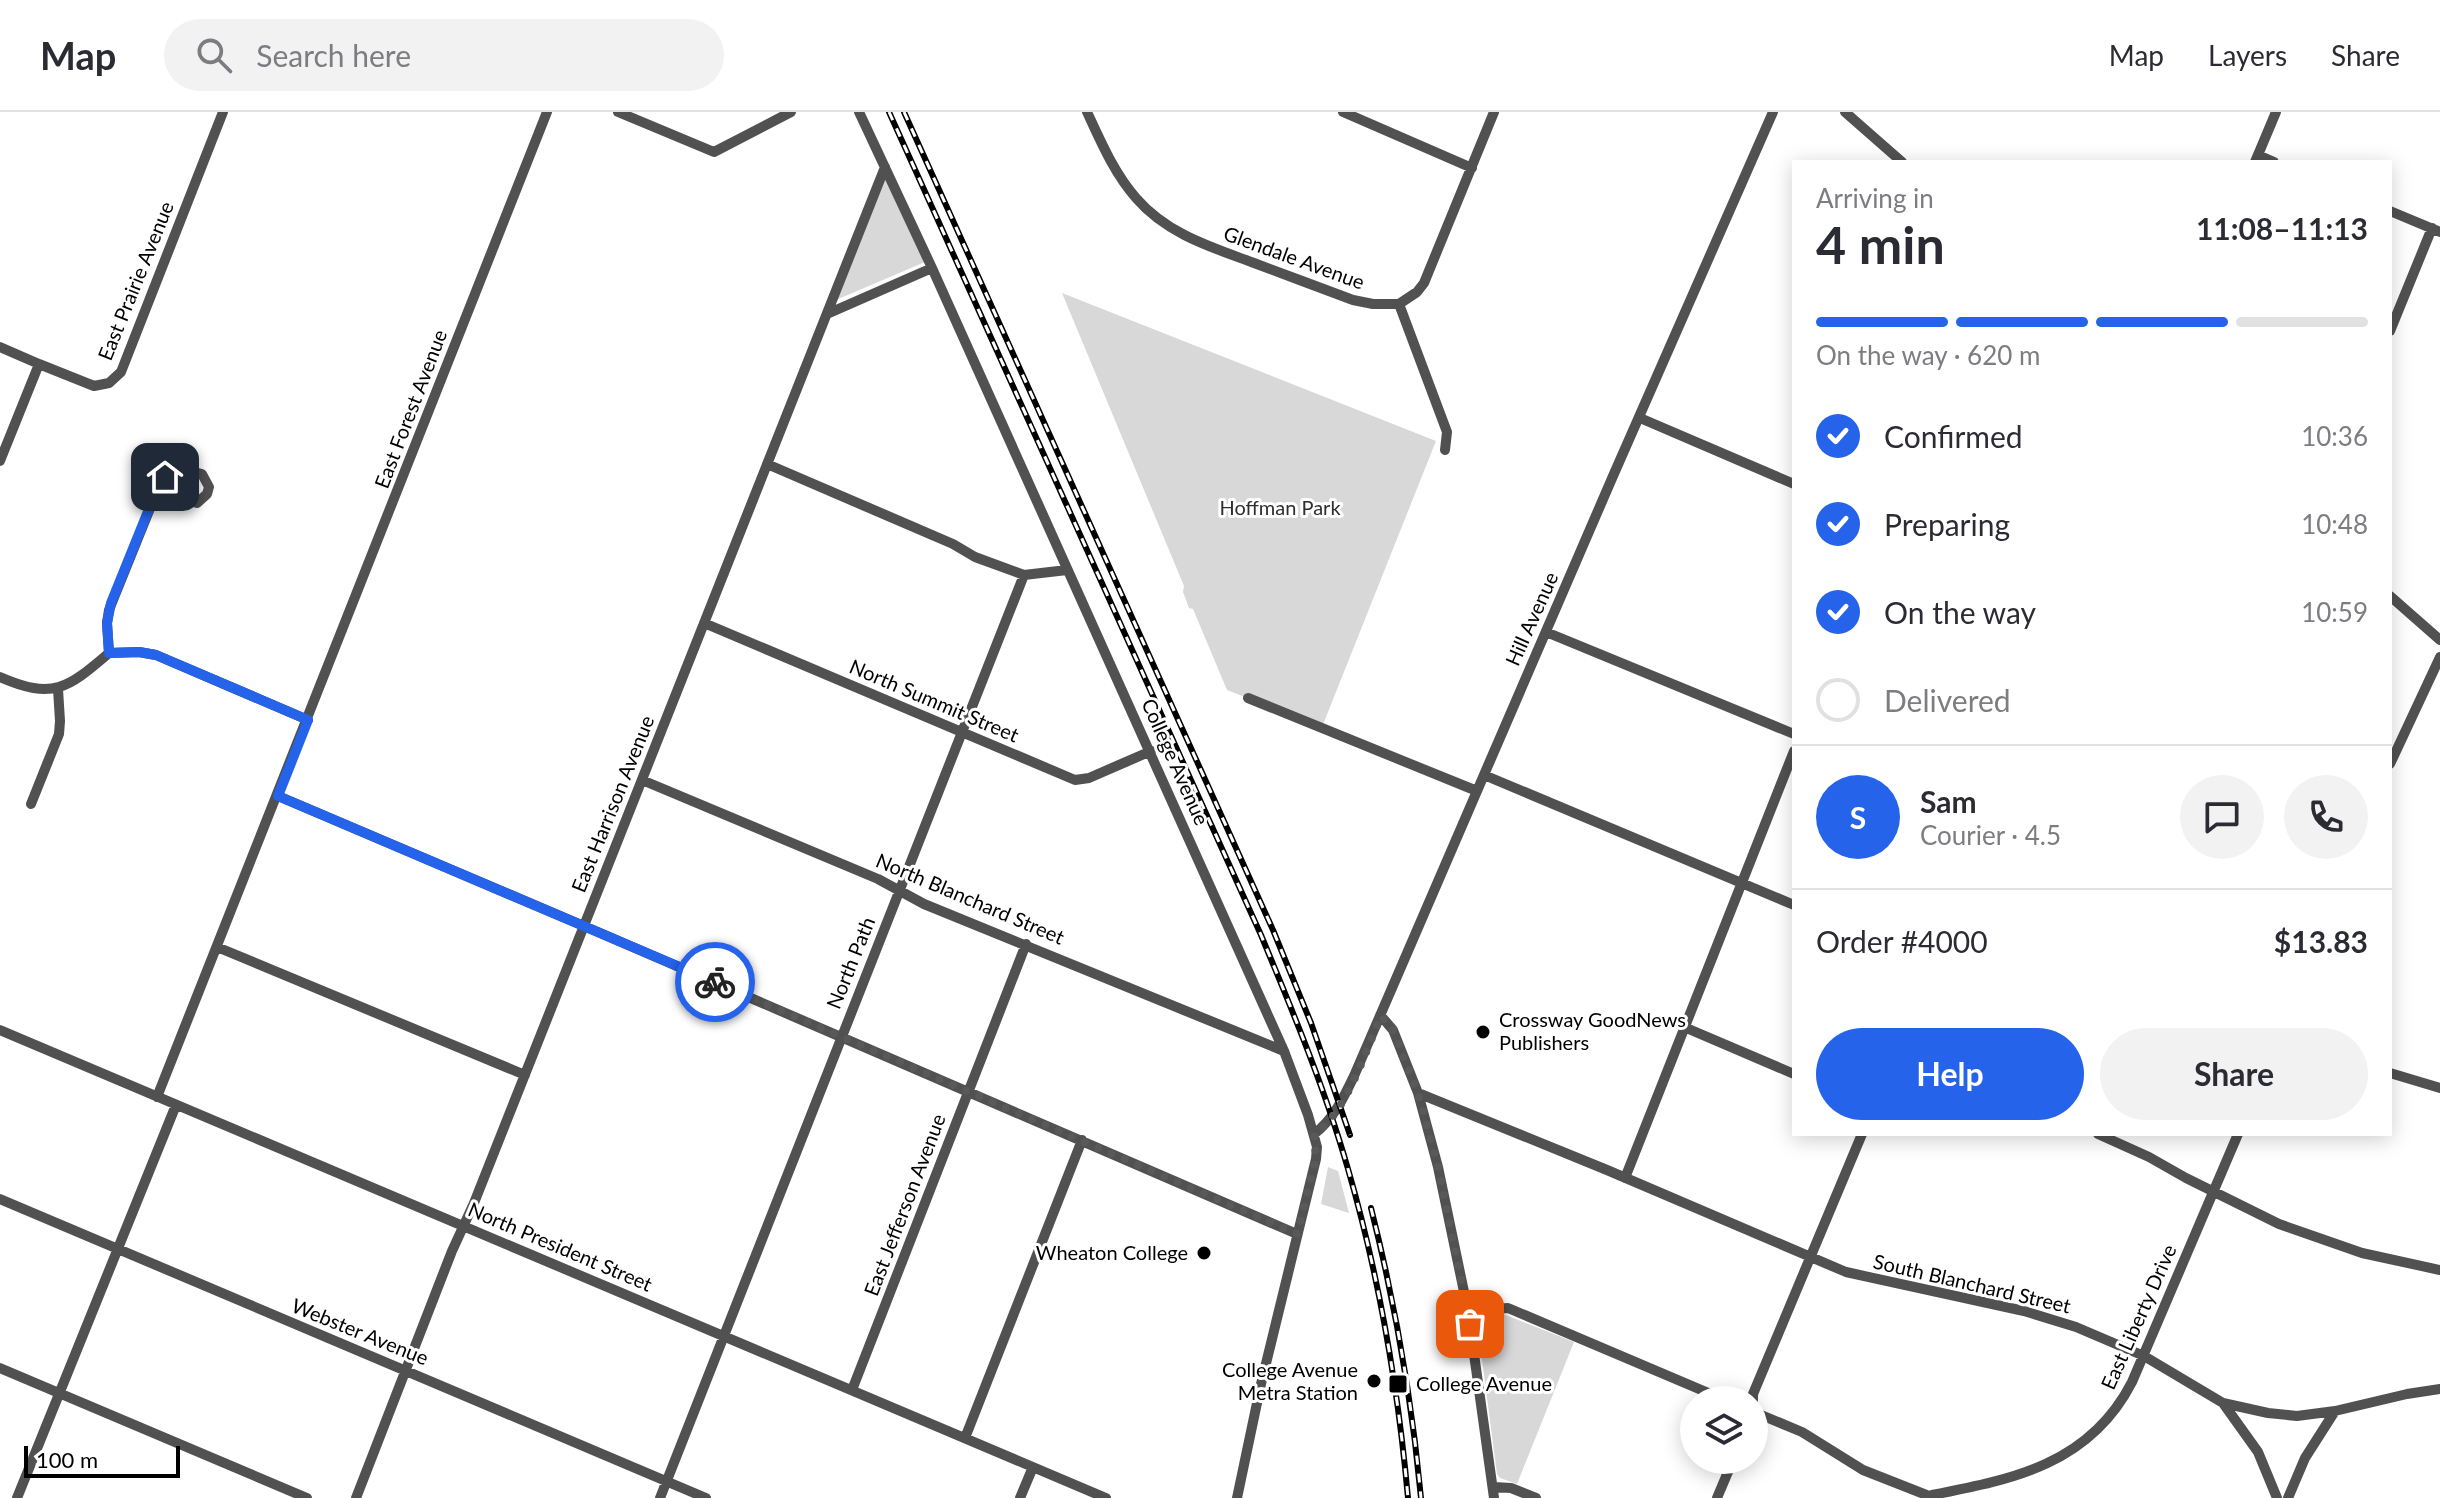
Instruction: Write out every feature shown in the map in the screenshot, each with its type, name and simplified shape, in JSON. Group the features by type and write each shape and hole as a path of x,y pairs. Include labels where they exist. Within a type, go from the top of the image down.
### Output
{"street":[{"name":"East Prairie Avenue","path":"39,364 94,386 109,383 121,372 223,112"},
{"name":"East Forest Avenue","path":"278,796 547,112"},
{"path":"618,112 714,152 791,112"},
{"name":"College Avenue","path":"859,112 1151,751 1284,1051 1314,1134 1316,1159 1261,1384 1237,1498"},
{"name":"Glendale Avenue","path":"1087,112 1124,183 1147,209 1173,230 1199,243 1353,300 1399,304"},
{"path":"1343,112 1472,168"},
{"path":"1445,450 1447,432 1399,304 1424,283 1494,112"},
{"name":"Hill Avenue","path":"1314,1134 1340,1103 1381,1016 1773,112"},
{"path":"1845,112 1900,160"},
{"path":"2256,159 2276,112"},
{"name":"East Harrison Avenue","path":"356,1498 885,167"},
{"path":"2392,212 2436,230 2392,327"},
{"path":"827,314 932,268"},
{"path":"0,347 39,364 0,461"},
{"path":"1640,418 1792,483"},
{"path":"767,464 953,544 975,557 1024,575 1067,570"},
{"path":"109,653 109,610 155,496 165,477 186,470 202,474 209,487 207,494 197,503 170,496 155,496"},
{"name":"North Path","path":"660,1498 1024,575"},
{"path":"2392,598 2440,640"},
{"name":"North Summit Street","path":"704,623 1075,780 1089,778 1151,751"},
{"path":"1546,632 1792,733"},
{"path":"0,677 28,688 58,689 83,675 109,653 139,652 156,655 308,720"},
{"path":"2392,760 2440,657"},
{"path":"31,804 59,734 58,689"},
{"path":"1248,698 1477,791"},
{"path":"1625,1178 1792,756"},
{"path":"1484,775 1792,904"},
{"name":"North Blanchard Street","path":"642,780 878,879 924,904 1284,1051"},
{"path":"157,1097 278,796 1297,1234"},
{"name":"East Jefferson Avenue","path":"852,1390 1026,944"},
{"path":"217,947 525,1075"},
{"path":"1381,1016 1393,1030 1418,1093 1438,1167 1468,1311 1494,1492 1511,1488 1536,1498"},
{"path":"1684,1027 1792,1073"},
{"name":"North President Street","path":"0,1030 1106,1498"},
{"path":"2392,1074 2440,1088"},
{"path":"1418,1093 1812,1258"},
{"path":"17,1498 176,1105"},
{"path":"1756,1386 1861,1136"},
{"path":"2102,1136 2279,1224 2375,1256 2440,1270"},
{"name":"East Liberty Drive","path":"1933,1497 1996,1483 2056,1460 2073,1451 2110,1417 2122,1401 2144,1356 2237,1136"},
{"path":"965,1438 1082,1140"},
{"name":"Webster Avenue","path":"0,1199 706,1498"},
{"name":"South Blanchard Street","path":"1812,1258 1846,1272 2048,1318 2144,1356 2223,1403 2268,1413 2297,1416 2335,1411 2440,1389"},
{"path":"1468,1311 1508,1308 1692,1386"},
{"path":"0,1368 307,1498"},
{"path":"2223,1403 2258,1452 2277,1498"},
{"path":"2288,1498 2305,1458 2335,1411"},
{"path":"1768,1418 1802,1432 1863,1470 1933,1497"},
{"path":"1020,1498 1033,1467"},
{"path":"1717,1498 1727,1474"}],"green space":[{"path":"885,175 925,262 836,300"},
{"name":"Hoffman Park","path":"1062,293 1436,441 1322,727 1227,690 1193,609 1189,608 1184,586"},
{"path":"1328,1167 1338,1171 1349,1213 1321,1204"},
{"path":"1503,1314 1574,1342 1517,1484 1497,1474 1478,1329 1479,1319 1484,1316"}],"railway":[{"path":"889,112 1261,935 1308,1051 1339,1139 1369,1250 1393,1373 1408,1498"},
{"path":"904,112 1273,930 1311,1023 1350,1135"},
{"path":"1371,1208 1402,1352 1421,1498"}],"way so far":[{"path":"715,982 1297,1234 1316,1159 1314,1134 1340,1103 1381,1016 1393,1030 1418,1093 1438,1167 1470,1324"}],"place":[{"name":"Crossway GoodNews Publishers","path":"1483,1032"},
{"name":"Wheaton College","path":"1204,1253"},
{"name":"College Avenue Metra Station","path":"1374,1381"},
{"name":"College Avenue","path":"1398,1384"}],"route":[{"path":"165,477 111,603 107,623 109,653 156,655 308,720 278,796 715,982"}]}
